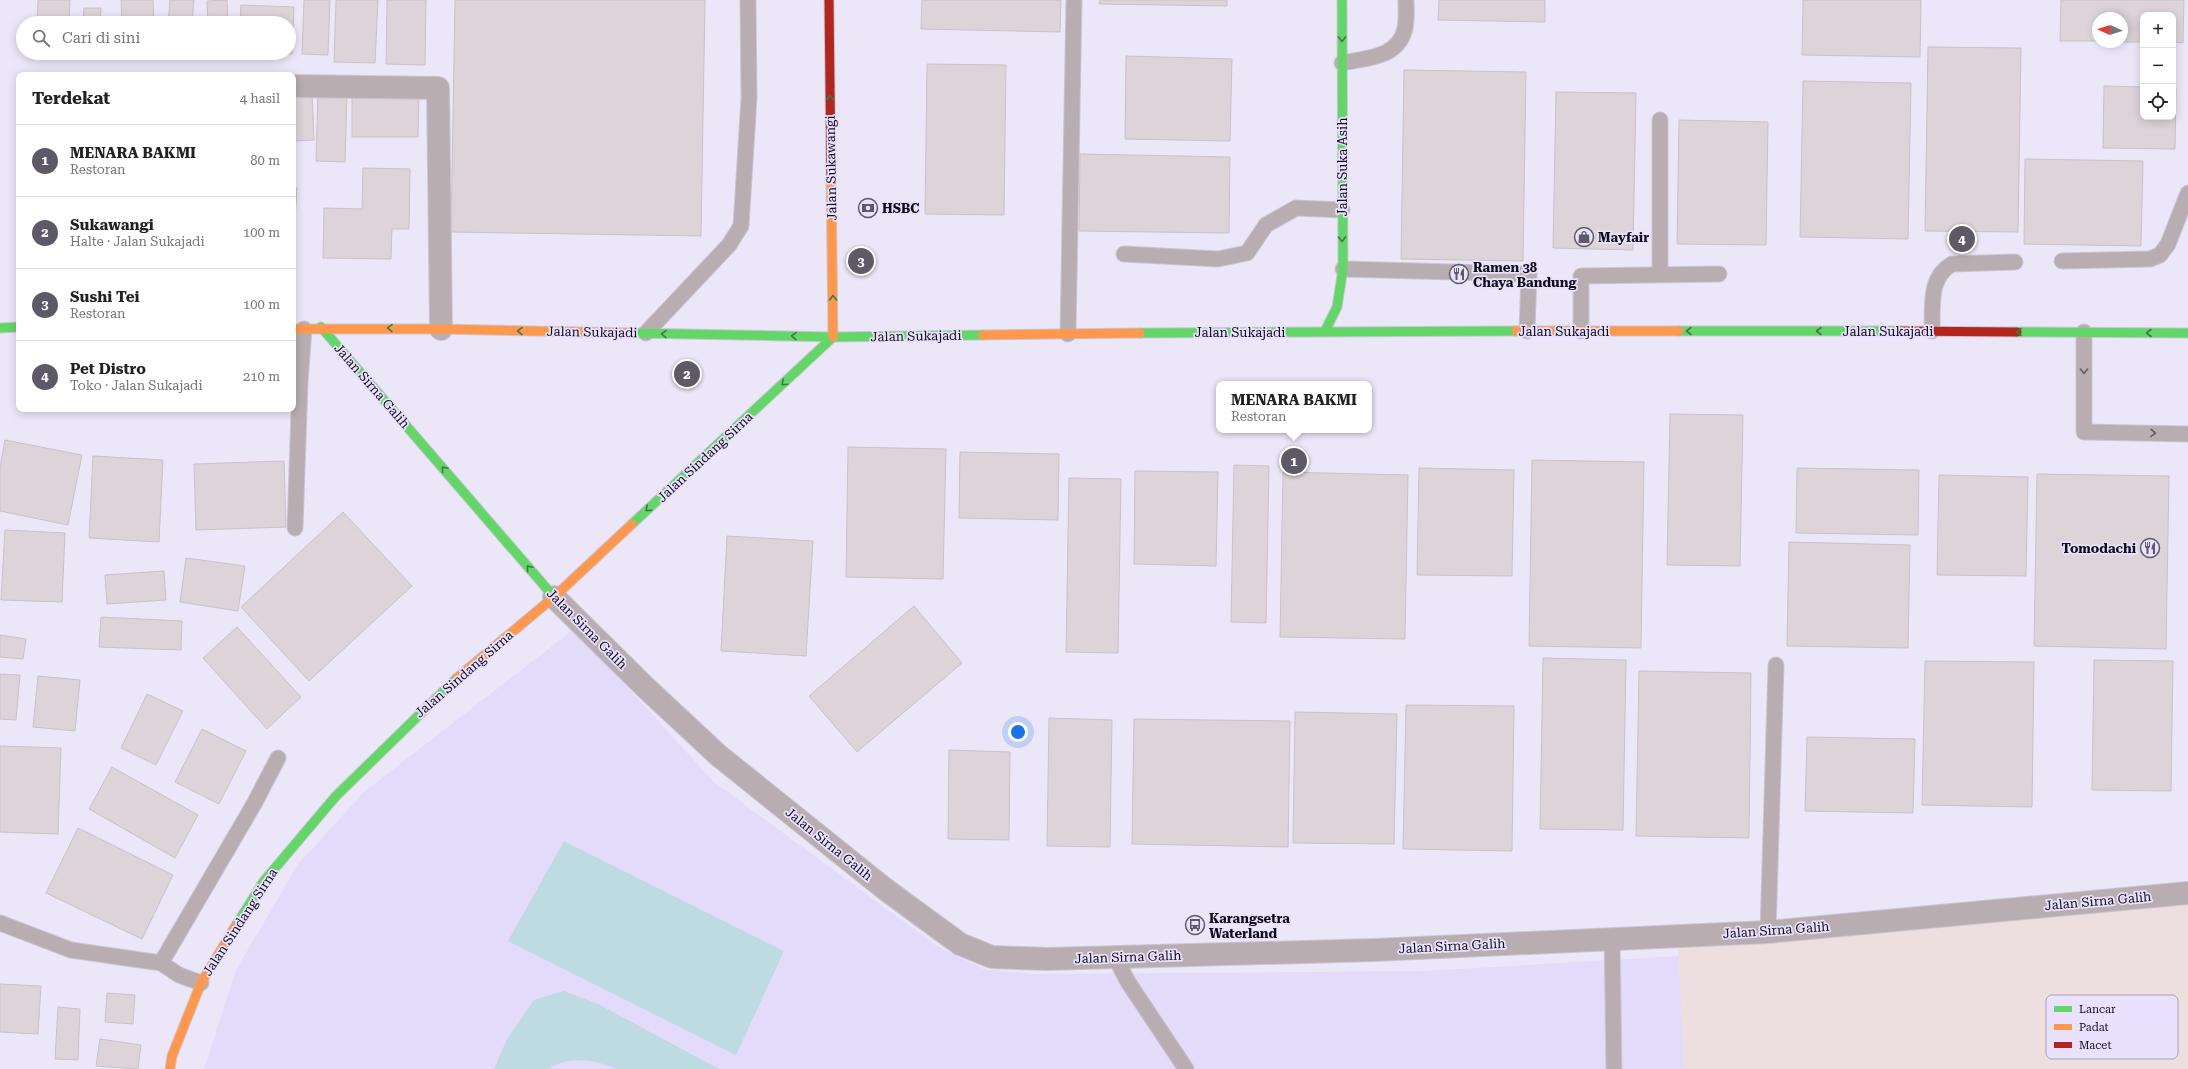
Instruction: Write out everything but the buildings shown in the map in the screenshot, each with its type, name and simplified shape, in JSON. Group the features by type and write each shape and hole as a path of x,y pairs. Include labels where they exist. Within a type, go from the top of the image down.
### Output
{"main road":[{"name":"Jalan Sukawangi","path":"829,0 833,337"},
{"name":"Jalan Suka Asih","path":"1325,332 1337,306 1343,269 1342,0"},
{"path":"0,328 16,327"},
{"name":"Jalan Sukajadi","path":"298,329 321,327 833,337 1527,331 1932,331 2188,333"},
{"name":"Jalan Sirna Galih","path":"321,327 554,597"},
{"name":"Jalan Sindang Sirna","path":"170,1069 172,1056 200,983 264,881 336,796 454,680 554,597 833,337"}],"street":[{"path":"296,86 438,88 441,329"},
{"name":"Jalan Sirna Galih","path":"554,597 644,686 718,755 885,889 960,944 992,957 1047,959 1375,950 1768,932 2188,893"}],"lane":[{"path":"646,333 729,244 741,226 749,98 748,0"},
{"path":"1068,334 1074,0"},
{"path":"1342,63 1384,55 1398,44 1405,29 1406,0"},
{"path":"1660,120 1660,275"},
{"path":"2062,261 2150,259 2160,255 2168,244 2188,193"},
{"path":"1124,254 1218,259 1247,253 1266,225 1296,208 1342,210"},
{"path":"1932,331 1935,281 1943,269 1952,264 2016,262"},
{"path":"1343,269 1529,274 1527,331"},
{"path":"1581,331 1581,276 1719,274"},
{"path":"295,528 300,382 298,329"},
{"path":"2084,332 2084,432 2188,434"},
{"path":"1768,932 1776,665"},
{"path":"161,963 254,804 278,758"},
{"path":"0,923 71,950 161,963 179,975 200,983"},
{"path":"1612,938 1614,1069"},
{"path":"1115,957 1128,982 1186,1069"}],"shaded area":[{"path":"574,629 714,782 937,946 983,969 1032,974 1424,971 1679,956 1684,1069 204,1069 236,970 298,864 365,791"},
{"path":"564,841 784,951 736,1055 508,941"},
{"path":"2188,893 2188,1069 1684,1069 1678,937"},
{"path":"564,991 598,1004 719,1069 617,1069 592,1061 574,1060 549,1069 494,1069 507,1039 534,1000"}],"traffic: fast":[{"path":"1325,331 1337,307 1343,269 1342,0"},
{"path":"0,328 16,327"},
{"path":"321,327 554,597"},
{"path":"1140,333 1516,331"},
{"path":"1679,331 1896,331"},
{"path":"2017,332 2188,333"},
{"path":"633,333 833,337 983,335"},
{"path":"632,524 833,337"},
{"path":"235,927 264,881 336,796 457,678"}],"traffic: slow":[{"path":"831,175 833,337"},
{"path":"296,329 441,329 633,333"},
{"path":"1516,331 1679,331"},
{"path":"983,335 1140,333"},
{"path":"457,678 554,597 632,524"},
{"path":"170,1069 172,1056 201,983 235,927"}],"traffic: jam":[{"path":"829,0 831,175"},
{"path":"1896,331 2017,332"}],"place":[{"name":"HSBC","path":"868,208"},
{"name":"Mayfair","path":"1584,237"},
{"name":"Pet Distro","path":"1962,239"},
{"name":"Sushi Tei","path":"861,261"},
{"name":"Ramen 38 Chaya Bandung","path":"1459,274"},
{"name":"Sukawangi","path":"687,374"},
{"name":"MENARA BAKMI","path":"1294,461"},
{"name":"Tomodachi","path":"2150,548"},
{"name":"Karangsetra Waterland","path":"1195,925"}]}
